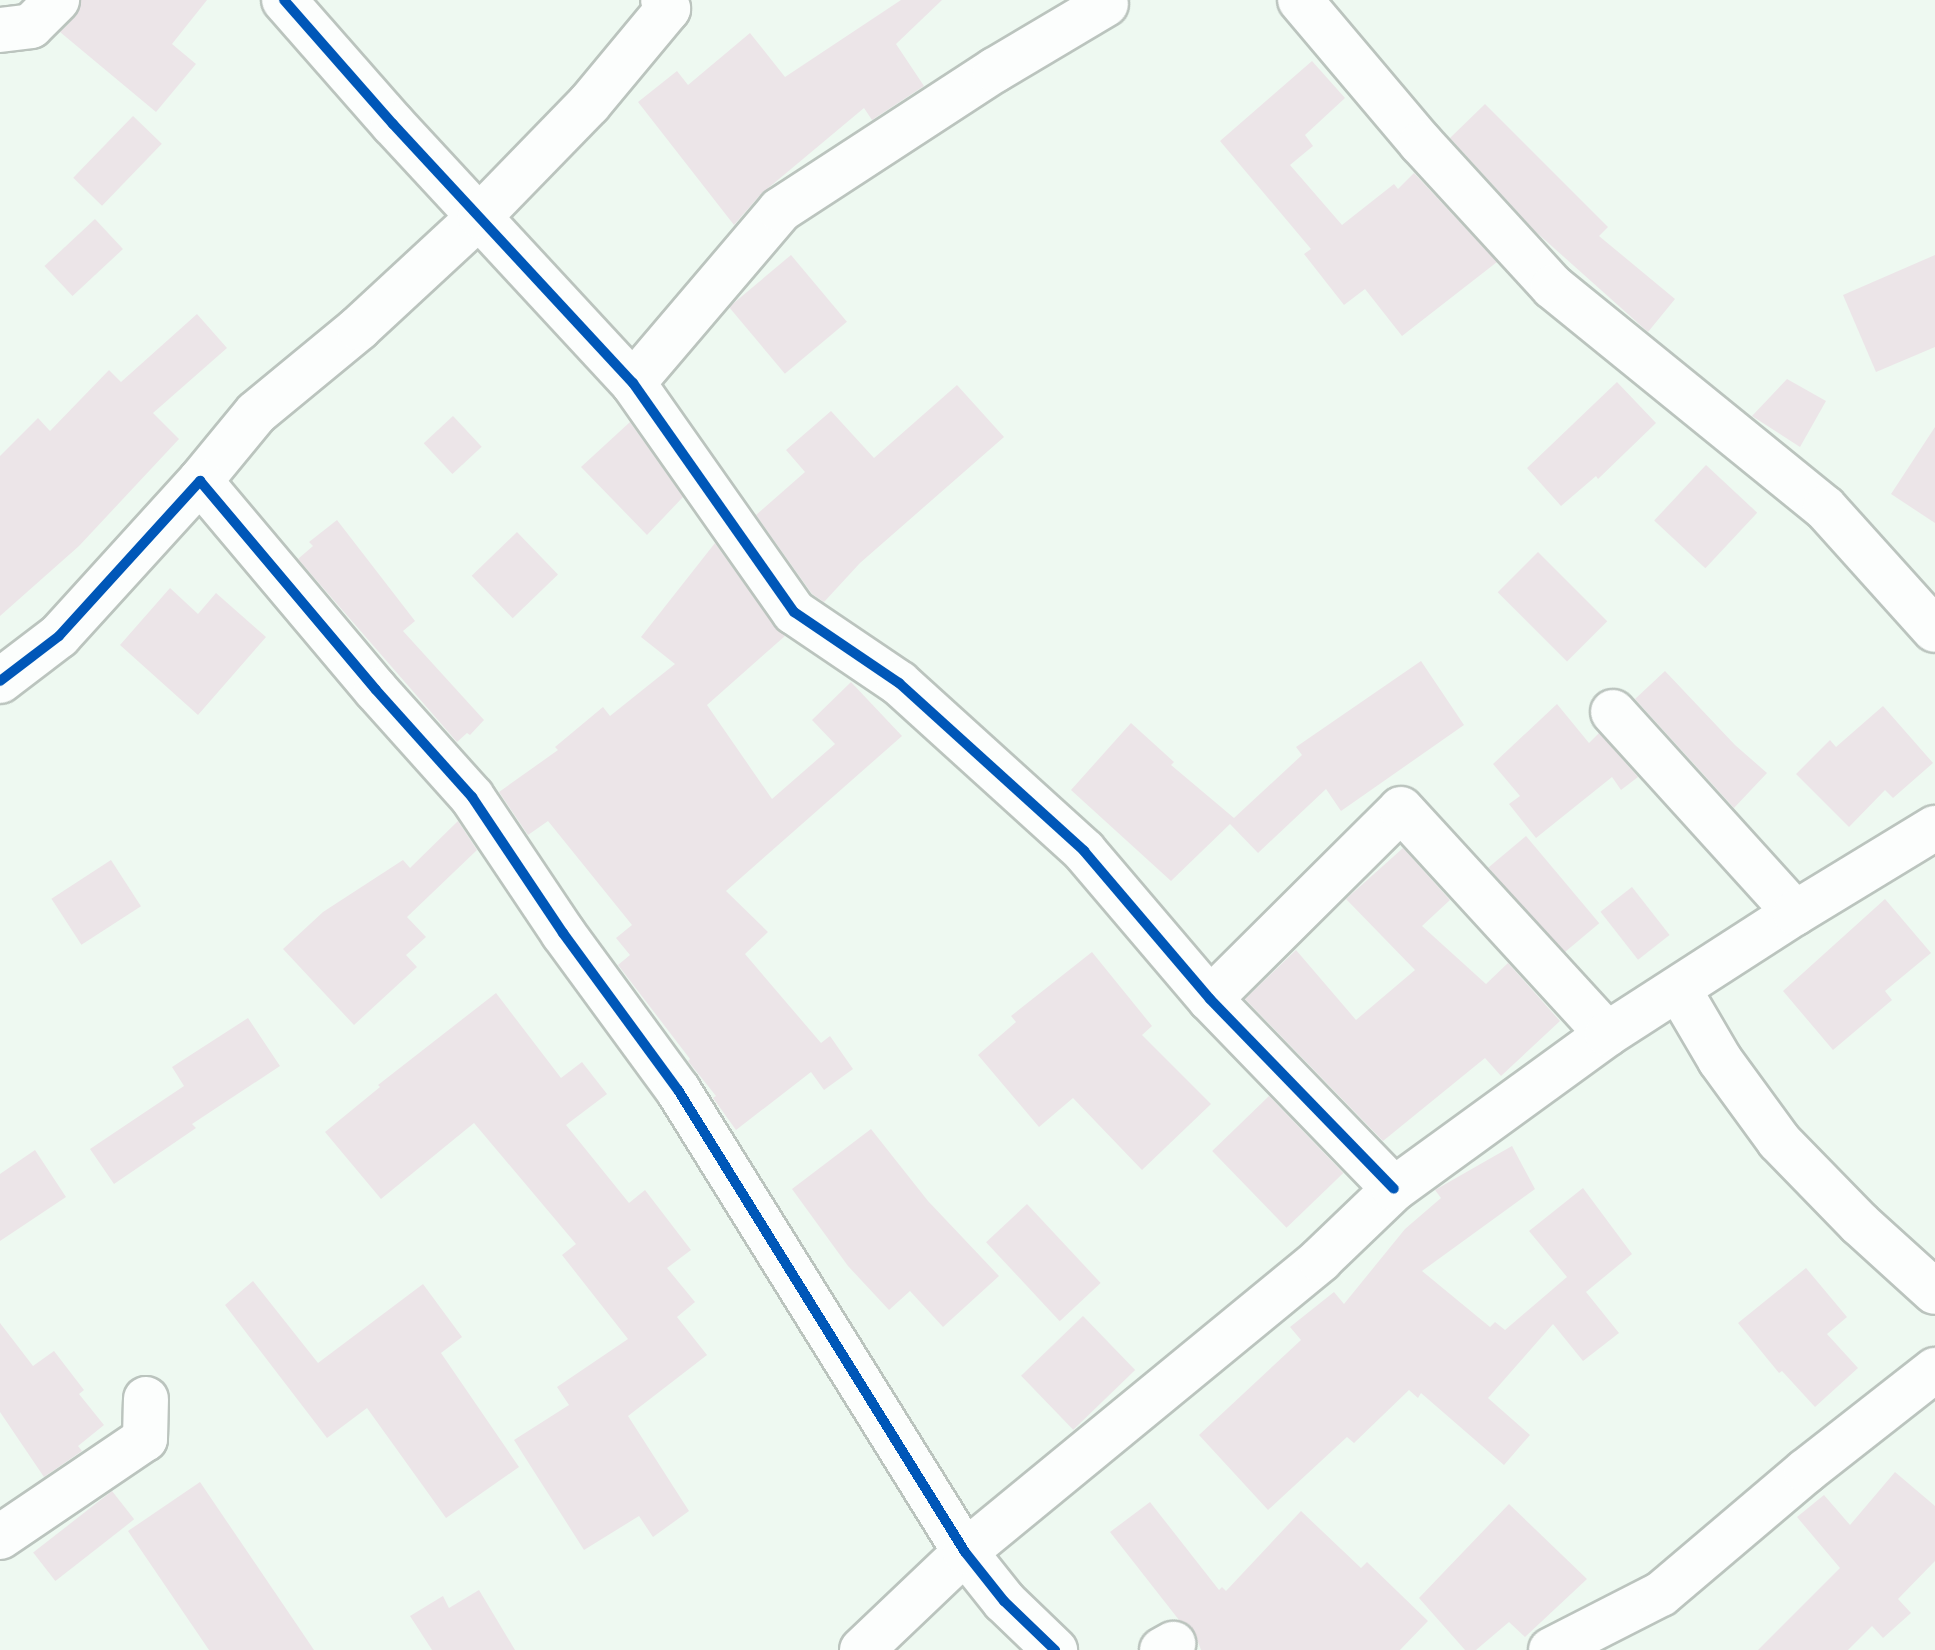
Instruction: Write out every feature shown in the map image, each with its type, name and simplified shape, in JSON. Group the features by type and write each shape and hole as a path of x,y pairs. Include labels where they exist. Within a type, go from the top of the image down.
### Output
{"street":[{"path":"0,30 31,26 57,0"},
{"path":"284,0 633,383 794,612 899,683 1084,851 1210,999 1394,1189"},
{"path":"0,681 59,636 200,481 256,413 359,328 480,216 589,104 668,9 663,0"},
{"path":"1300,0 1421,143 1553,287 1825,508 1935,630"},
{"path":"633,383 780,210 995,70 1106,4"},
{"path":"200,481 376,690 472,797 563,933 678,1090 965,1552 1004,1601 1055,1650"},
{"path":"1613,712 1795,913"},
{"path":"1210,999 1401,809 1607,1034"},
{"path":"862,1650 965,1552 1320,1260 1394,1189 1607,1034 1795,913 1935,828"},
{"path":"1679,990 1720,1060 1779,1141 1860,1224 1935,1292"},
{"path":"1551,1650 1661,1594 1806,1471 1935,1370"},
{"path":"0,1537 145,1439 146,1399"}],"building":[{"path":"81,0 207,0 172,44 196,64 156,112 60,32 75,17"},
{"path":"901,0 942,0 896,44 924,86 872,120 864,108 761,194 734,225 638,102 677,71 688,85 750,33 785,77"},
{"path":"1312,61 1345,98 1305,135 1313,146 1290,165 1342,225 1394,184 1398,189 1414,173 1497,262 1402,336 1365,289 1344,305 1304,254 1311,249 1220,141"},
{"path":"1485,104 1608,227 1599,236 1675,299 1648,332 1536,232 1450,138"},
{"path":"133,116 162,144 102,206 73,178"},
{"path":"95,219 123,249 72,296 45,266"},
{"path":"791,255 847,322 785,374 729,307"},
{"path":"1935,255 1935,347 1876,372 1843,295"},
{"path":"197,314 227,348 153,413 179,439 79,546 0,616 0,456 38,418 50,431 109,370 121,382"},
{"path":"1787,379 1826,401 1800,447 1752,416"},
{"path":"1617,382 1656,423 1598,479 1596,476 1561,506 1527,468"},
{"path":"957,385 1004,437 860,563 824,602 812,594 756,515 805,472 786,450 831,411 874,458"},
{"path":"453,416 482,447 452,474 424,443"},
{"path":"630,422 683,497 647,535 581,467"},
{"path":"1935,427 1935,523 1891,494"},
{"path":"1706,465 1757,513 1705,568 1654,521"},
{"path":"337,520 415,621 403,631 484,720 470,735 467,733 457,742 298,559 313,546 309,542"},
{"path":"517,532 558,574 513,618 472,576"},
{"path":"715,543 774,626 785,636 707,705 772,799 835,744 812,720 851,682 902,736 726,891 768,932 745,954 821,1043 830,1036 853,1069 824,1090 811,1072 736,1130 713,1098 716,1096 688,1061 690,1059 618,965 630,955 616,938 632,925 548,821 528,835 499,792 558,750 555,747 603,707 610,716 675,664 641,637"},
{"path":"1538,552 1607,621 1567,662 1498,592"},
{"path":"170,588 198,614 216,593 266,637 198,715 120,645"},
{"path":"1421,661 1464,725 1341,811 1326,789 1258,853 1230,824 1171,881 1071,790 1131,723 1174,762 1171,765 1234,818 1302,755 1296,747"},
{"path":"1665,671 1735,745 1767,773 1734,808 1635,699"},
{"path":"1557,704 1589,743 1599,733 1638,777 1621,790 1612,777 1536,838 1509,804 1520,796 1493,764"},
{"path":"1883,706 1933,763 1893,798 1885,790 1849,827 1796,774 1830,740 1836,747"},
{"path":"458,821 477,850 407,917 426,937 406,955 417,967 354,1025 283,949 323,912 403,860 410,868"},
{"path":"1526,836 1599,923 1562,955 1488,867"},
{"path":"1403,848 1450,900 1422,926 1486,984 1508,963 1560,1021 1501,1076 1485,1058 1383,1141 1245,999 1296,950 1356,1020 1415,970 1346,899"},
{"path":"111,860 141,906 81,945 51,899"},
{"path":"1632,887 1670,935 1638,960 1600,912"},
{"path":"1885,899 1931,953 1885,991 1892,1000 1833,1050 1783,991"},
{"path":"1092,952 1152,1026 1142,1035 1211,1104 1142,1170 1073,1098 1039,1127 978,1055 1016,1022 1011,1016"},
{"path":"496,993 561,1078 582,1062 607,1094 566,1125 629,1203 645,1190 691,1250 667,1268 695,1302 677,1317 707,1355 628,1416 689,1511 653,1537 639,1516 584,1550 514,1440 569,1405 557,1387 628,1339 562,1255 576,1244 474,1123 381,1199 325,1132 380,1087 378,1085"},
{"path":"248,1018 280,1066 192,1124 196,1128 114,1184 90,1149 184,1086 172,1067"},
{"path":"1269,1096 1343,1173 1287,1228 1212,1151"},
{"path":"871,1129 928,1201 999,1276 943,1327 910,1291 889,1310 848,1266 792,1189"},
{"path":"1512,1146 1535,1189 1422,1271 1490,1327 1495,1322 1505,1330 1567,1277 1529,1231 1583,1188 1632,1254 1586,1292 1619,1333 1583,1361 1553,1324 1488,1398 1530,1435 1504,1465 1421,1393 1418,1398 1409,1390 1354,1443 1347,1437 1268,1510 1199,1435 1301,1340 1290,1327 1334,1292 1344,1304 1405,1229 1441,1198 1435,1190"},
{"path":"35,1150 66,1197 0,1241 0,1174"},
{"path":"1027,1204 1101,1283 1060,1321 986,1242"},
{"path":"1806,1268 1847,1317 1827,1334 1858,1368 1815,1407 1782,1371 1779,1373 1738,1323"},
{"path":"253,1281 318,1363 423,1284 462,1337 441,1353 519,1467 446,1518 367,1408 327,1438 225,1305"},
{"path":"1083,1316 1135,1370 1073,1430 1021,1376"},
{"path":"0,1323 33,1366 54,1351 84,1390 79,1394 104,1425 78,1446 82,1451 44,1477 0,1412"},
{"path":"1895,1472 1935,1506 1935,1561 1898,1599 1911,1613 1883,1638 1872,1626 1848,1650 1758,1650 1840,1568 1797,1517 1824,1495 1850,1525"},
{"path":"200,1482 314,1650 209,1650 128,1531"},
{"path":"112,1491 134,1519 55,1581 33,1553"},
{"path":"1150,1502 1219,1590 1222,1587 1226,1591 1301,1511 1361,1568 1367,1562 1428,1621 1400,1650 1201,1650 1194,1631 1179,1620 1110,1532"},
{"path":"1509,1504 1587,1579 1525,1637 1509,1622 1476,1650 1465,1650 1419,1598"},
{"path":"479,1590 515,1650 432,1650 410,1616 443,1596 449,1608"}],"cycle path":[{"path":"284,0 393,124 633,383 794,612 899,683 1084,851 1210,999 1394,1189"},
{"path":"0,681 59,636 200,481 376,690 472,797 563,933 678,1090 965,1552 1004,1601 1055,1650"}]}
